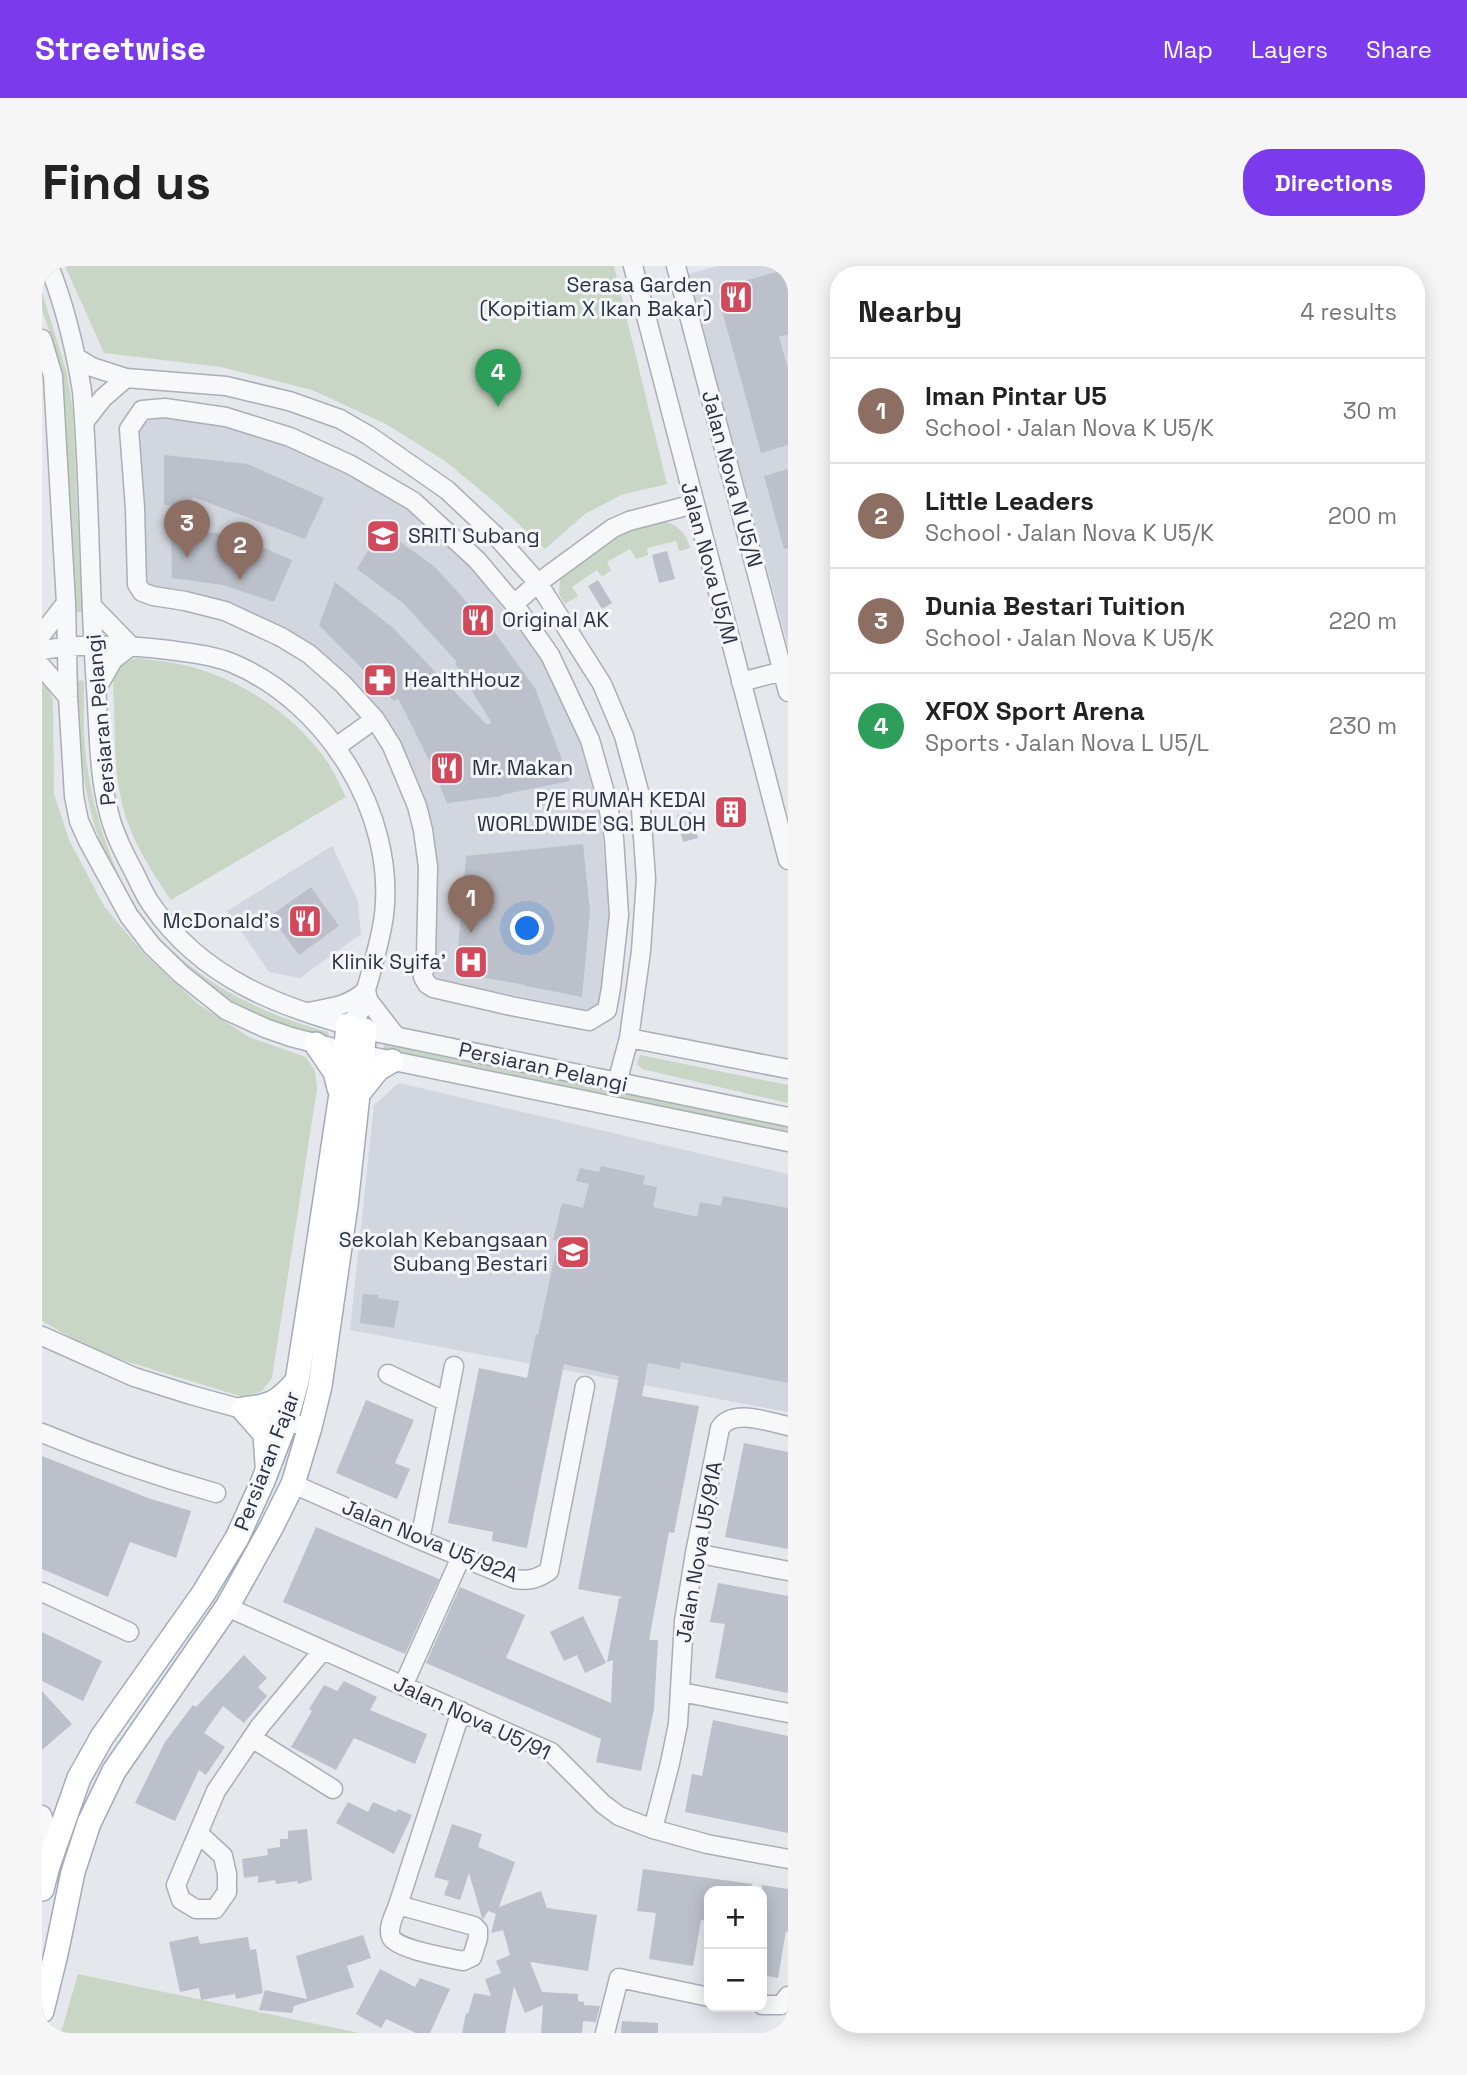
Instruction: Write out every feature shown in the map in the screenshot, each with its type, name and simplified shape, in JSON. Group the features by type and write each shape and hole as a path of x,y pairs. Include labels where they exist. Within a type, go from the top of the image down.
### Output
{"main road":[{"path":"42,2011 73,1872 89,1823 114,1771 227,1606 293,1484 320,1386 346,1205 350,1094 358,1022"},
{"path":"316,1044 350,1094"},
{"path":"350,1094 378,1069 392,1061"},
{"name":"Persiaran Fajar","path":"42,1889 79,1778 102,1737 203,1594 237,1538 268,1470 286,1422 297,1381 350,1094"},
{"path":"243,1409 274,1402 297,1381"},
{"path":"243,1409 265,1434 268,1470"}],"street":[{"name":"Persiaran Pelangi","path":"49,266 59,291 77,358 85,421 93,645 102,778 109,813 121,847 150,903 170,929 195,953 229,979 305,1013 358,1022 395,1035 788,1117"},
{"name":"Jalan Nova U5/M","path":"633,266 788,860"},
{"name":"Jalan Nova N U5/N","path":"679,267 788,692"},
{"name":"Persiaran Pelangi","path":"42,339 53,376 74,796 79,821 88,841 129,916 152,946 181,974 226,1010 265,1028 316,1044 788,1142"},
{"path":"77,358 92,367 125,378 226,386 289,401 340,419 368,435 447,490 498,538 538,583 602,684 624,736 640,795 646,879 638,977 629,1038 618,1083"},
{"path":"85,421 103,398 125,378"},
{"path":"165,408 226,417 290,437 351,465 413,501 477,560 514,604 550,655 590,740 607,800 614,838 619,915 607,1010 589,1021 511,1006 433,988 427,984 424,977 428,867 424,830 392,746 375,719 343,684 309,654 281,637 225,611 142,592 137,584 129,429 142,410 165,408"},
{"path":"514,604 613,528 629,521 694,504"},
{"path":"42,634 66,603"},
{"path":"93,607 131,646"},
{"path":"42,650 93,645 205,654 260,677 296,704 336,747 362,792 377,830 384,858 386,898 382,931 358,1022"},
{"path":"96,689 113,660 131,646"},
{"path":"42,667 68,697"},
{"path":"741,682 783,671"},
{"path":"336,747 375,719"},
{"path":"305,1013 340,1006 366,990"},
{"path":"366,990 368,1000 395,1035"},
{"path":"629,1038 788,1069"},
{"path":"42,1336 134,1377 310,1427"},
{"path":"420,1540 454,1366"},
{"path":"388,1374 447,1402"},
{"name":"Jalan Nova U5/92A","path":"293,1484 515,1579 528,1581 540,1577 549,1571 585,1386"},
{"name":"Jalan Nova U5/91A","path":"653,1829 678,1724 683,1633 695,1553 720,1429 729,1419 743,1418 788,1426"},
{"path":"42,1433 156,1476 216,1493"},
{"path":"695,1553 788,1572"},
{"path":"403,1686 461,1557"},
{"path":"42,1592 129,1632"},
{"name":"Jalan Nova U5/91","path":"227,1606 551,1752 603,1804 619,1816 707,1844 788,1859"},
{"path":"198,1833 216,1791 252,1738 323,1650"},
{"path":"681,1692 788,1713"},
{"path":"398,1905 474,1926 478,1930 478,1938 472,1957 463,1961 395,1943 390,1933 398,1905 461,1711"},
{"path":"252,1738 333,1789"},
{"path":"42,1805 54,1806 64,1799 79,1778"},
{"path":"42,1815 48,1832 48,1866"},
{"path":"605,2033 619,1978 704,1996"},
{"path":"767,2005 781,2005 788,1996"}],"shaded area":[{"path":"718,266 788,266 788,646 688,274"},
{"path":"167,417 232,426 302,453 370,486 416,515 470,566 542,659 580,743 601,819 610,917 600,1003 588,1010 433,979 436,854 430,816 395,733 348,678 315,649 148,585 138,434 146,419"},
{"path":"332,846 358,901 361,934 300,978 269,972 227,911"},
{"name":"Sekolah Kebangsaan Subang Bestari","path":"399,1083 788,1174 788,1412 350,1330 374,1105"}],"green space":[{"path":"65,266 614,266 667,484 621,495 585,514 545,549 496,503 445,461 386,424 312,390 221,367 104,353"},
{"path":"42,292 66,370 73,410 82,612 74,612 65,410 59,371 42,310"},
{"path":"665,521 682,532 690,548 679,551 676,541 647,548 648,555 636,559 630,549 607,562 611,570 602,577 597,570 572,587 578,596 565,604 559,594 560,580 567,571 615,535"},
{"path":"138,658 192,667 231,682 268,703 315,746 331,767 346,797 171,900 136,841 122,803 118,779 113,681 120,667"},
{"path":"42,681 47,685 53,700 54,794 69,840 104,906 144,954 198,1004 249,1037 306,1057 315,1071 317,1089 272,1378 262,1391 243,1397 112,1357 42,1321"},
{"path":"77,682 84,682 86,757 94,804 119,876 144,919 177,954 216,984 281,1017 328,1032 327,1038 261,1016 197,977 170,953 146,926 126,897 109,865 87,794 79,724"},
{"path":"385,1043 788,1126 788,1133 383,1049"},
{"path":"640,1055 788,1085 788,1103 642,1069 637,1064"},
{"path":"78,1974 359,2033 61,2033"}],"building":[{"path":"788,269 788,335 779,336 788,369 788,445 761,453 718,296 722,287"},
{"path":"164,455 248,464 324,498 305,539 193,497 189,507 164,505"},
{"path":"788,469 788,548 784,549 764,476"},
{"path":"381,528 435,567 495,633 535,688 570,781 502,796 447,803 398,698 394,701 319,625 335,582 392,627 487,725 491,722 455,663 457,662 403,603 357,569"},
{"path":"171,529 234,535 292,560 274,602 223,585 172,578"},
{"path":"667,551 675,579 659,583 652,555"},
{"path":"598,580 612,603 602,609 588,586"},
{"name":"P/E RUMAH KEDAI WORLDWIDE SG. BULOH","path":"735,798 742,823 726,827 719,801"},
{"path":"691,812 698,838 683,842 677,815"},
{"path":"583,844 590,911 582,997 456,973 466,856"},
{"name":"McDonald's","path":"311,887 339,926 299,955 270,916"},
{"path":"601,1166 645,1176 643,1184 657,1187 653,1207 697,1217 700,1202 721,1206 723,1196 788,1208 788,1383 681,1362 680,1369 648,1363 642,1396 699,1406 674,1533 669,1532 649,1640 658,1640 654,1709 641,1771 596,1762 601,1739 426,1663 460,1587 525,1615 506,1658 611,1703 613,1660 607,1662 619,1599 622,1597 578,1589 619,1376 564,1364 527,1548 492,1541 493,1532 448,1523 479,1368 527,1378 558,1241 553,1240 562,1203 583,1208 589,1184 576,1181 580,1168 599,1172"},
{"path":"363,1294 399,1301 394,1328 360,1323"},
{"path":"366,1400 414,1420 395,1463 410,1469 397,1499 336,1473"},
{"path":"744,1443 788,1452 788,1549 725,1537"},
{"path":"42,1456 148,1498 191,1511 176,1558 130,1542 108,1597 42,1569"},
{"path":"316,1527 439,1579 405,1654 283,1602"},
{"path":"718,1583 788,1596 788,1693 715,1678 725,1624 710,1622"},
{"path":"583,1616 606,1663 585,1673 577,1655 564,1661 550,1632"},
{"path":"42,1632 102,1661 83,1701 42,1681"},
{"path":"244,1655 267,1678 258,1687 267,1696 244,1723 223,1706 204,1733 225,1747 206,1775 199,1770 175,1821 135,1803 165,1742 193,1705 196,1707"},
{"path":"344,1681 377,1697 370,1710 427,1734 415,1764 354,1738 336,1770 291,1747 324,1685 337,1691"},
{"path":"42,1691 72,1724 42,1750"},
{"path":"713,1720 788,1736 788,1833 685,1812 692,1774 702,1776"},
{"path":"348,1802 368,1812 373,1802 396,1812 398,1809 412,1815 394,1854 336,1823"},
{"path":"452,1824 482,1834 478,1847 515,1862 499,1907 541,1891 547,1908 597,1915 588,1971 530,1962 542,1992 578,1994 578,2001 584,2002 584,2005 600,2006 596,2022 583,2021 582,2033 541,2033 543,2005 525,2013 514,1986 505,2033 462,2033 474,1993 491,1996 485,1979 501,1973 496,1961 510,1955 503,1930 491,1933 496,1914 488,1911 482,1918 469,1873 460,1900 444,1895 449,1881 434,1877"},
{"path":"307,1829 312,1880 298,1884 297,1881 276,1884 275,1880 258,1883 258,1876 244,1878 242,1859 268,1855 267,1849 280,1847 280,1839 288,1839 288,1831"},
{"path":"643,1869 752,1884 704,1886 704,1920 701,1920 693,1966 649,1959 656,1913 637,1911"},
{"path":"762,1885 788,1889 788,1932 786,1931 778,1978 767,1976 767,1886"},
{"path":"363,1935 371,1958 347,1966 354,1987 294,2006 292,2013 259,2010 265,1990 307,1999 296,1956"},
{"path":"198,1936 200,1944 248,1937 250,1950 256,1949 263,1993 236,1999 235,1994 201,2000 199,1988 180,1992 169,1942"},
{"path":"380,1969 415,1987 420,1978 450,1989 430,2033 416,2033 386,2019 381,2028 356,2014"},
{"path":"622,2021 658,2023 658,2033 621,2033"}],"place":[{"name":"Serasa Garden (Kopitiam X Ikan Bakar)","path":"736,297"},
{"name":"XFOX Sport Arena","path":"498,407"},
{"name":"SRITI Subang","path":"383,536"},
{"name":"Dunia Bestari Tuition","path":"187,558"},
{"name":"Little Leaders","path":"240,580"},
{"name":"Original AK","path":"478,620"},
{"name":"HealthHouz","path":"380,680"},
{"name":"Mr. Makan","path":"447,768"},
{"name":"P/E RUMAH KEDAI WORLDWIDE SG. BULOH","path":"731,812"},
{"name":"McDonald's","path":"305,921"},
{"name":"Iman Pintar U5","path":"471,933"},
{"name":"Klinik Syifa'","path":"471,962"},
{"name":"Sekolah Kebangsaan Subang Bestari","path":"573,1252"}]}
